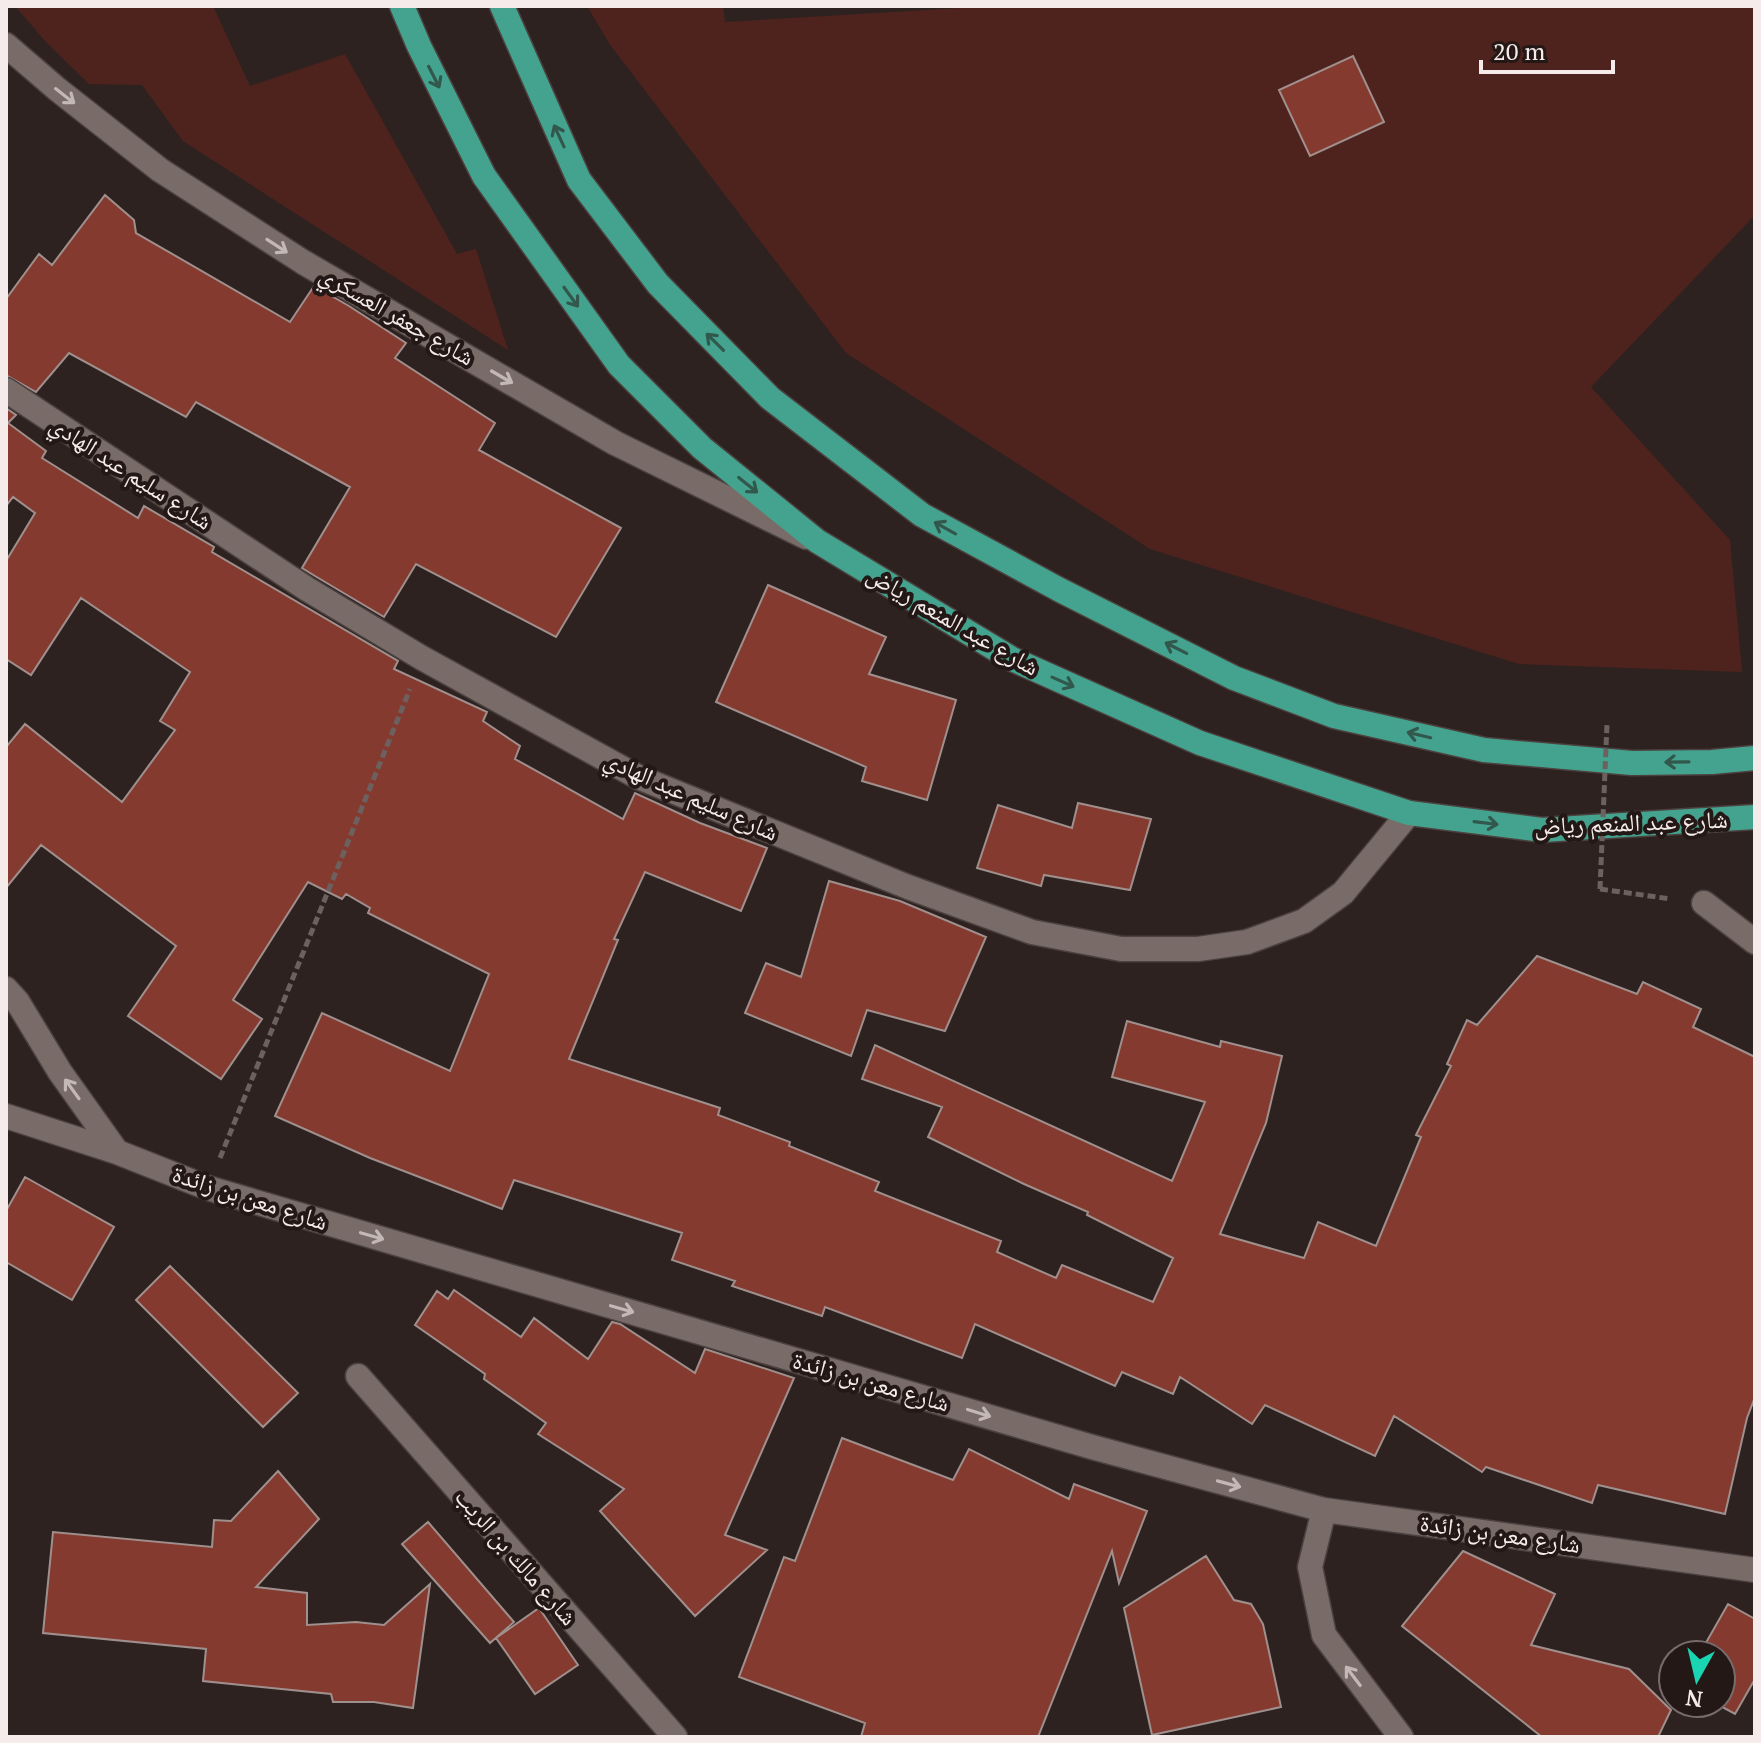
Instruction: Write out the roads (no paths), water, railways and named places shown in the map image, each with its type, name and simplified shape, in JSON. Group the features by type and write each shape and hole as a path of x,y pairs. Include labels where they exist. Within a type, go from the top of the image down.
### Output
{"main road":[{"name":"شارع عبد المنعم رياض","path":"402,6 484,176 619,365 702,448 817,541 1012,659 1200,743 1409,813 1542,830 1755,817"},
{"path":"502,6 579,180 658,284 770,398 922,515 1060,590 1234,678 1334,716 1484,750 1632,763 1755,758"}],"street":[{"name":"شارع جعفر العسكري","path":"6,45 160,170 303,262 615,443 788,530 817,541"},
{"name":"شارع سليم عبد الهادي","path":"6,390 307,589 422,658 638,777 908,887 1032,932 1121,949 1198,949 1247,942 1304,921 1343,893 1409,813"},
{"path":"1704,903 1755,942"},
{"path":"6,989 117,1152"},
{"name":"شارع معن بن زائدة","path":"6,1116 117,1152 208,1188 1092,1447 1324,1510 1755,1570"},
{"name":"شارع مالك بن الريب","path":"358,1376 675,1737"},
{"path":"1324,1510 1310,1567 1324,1635 1401,1737"}]}
